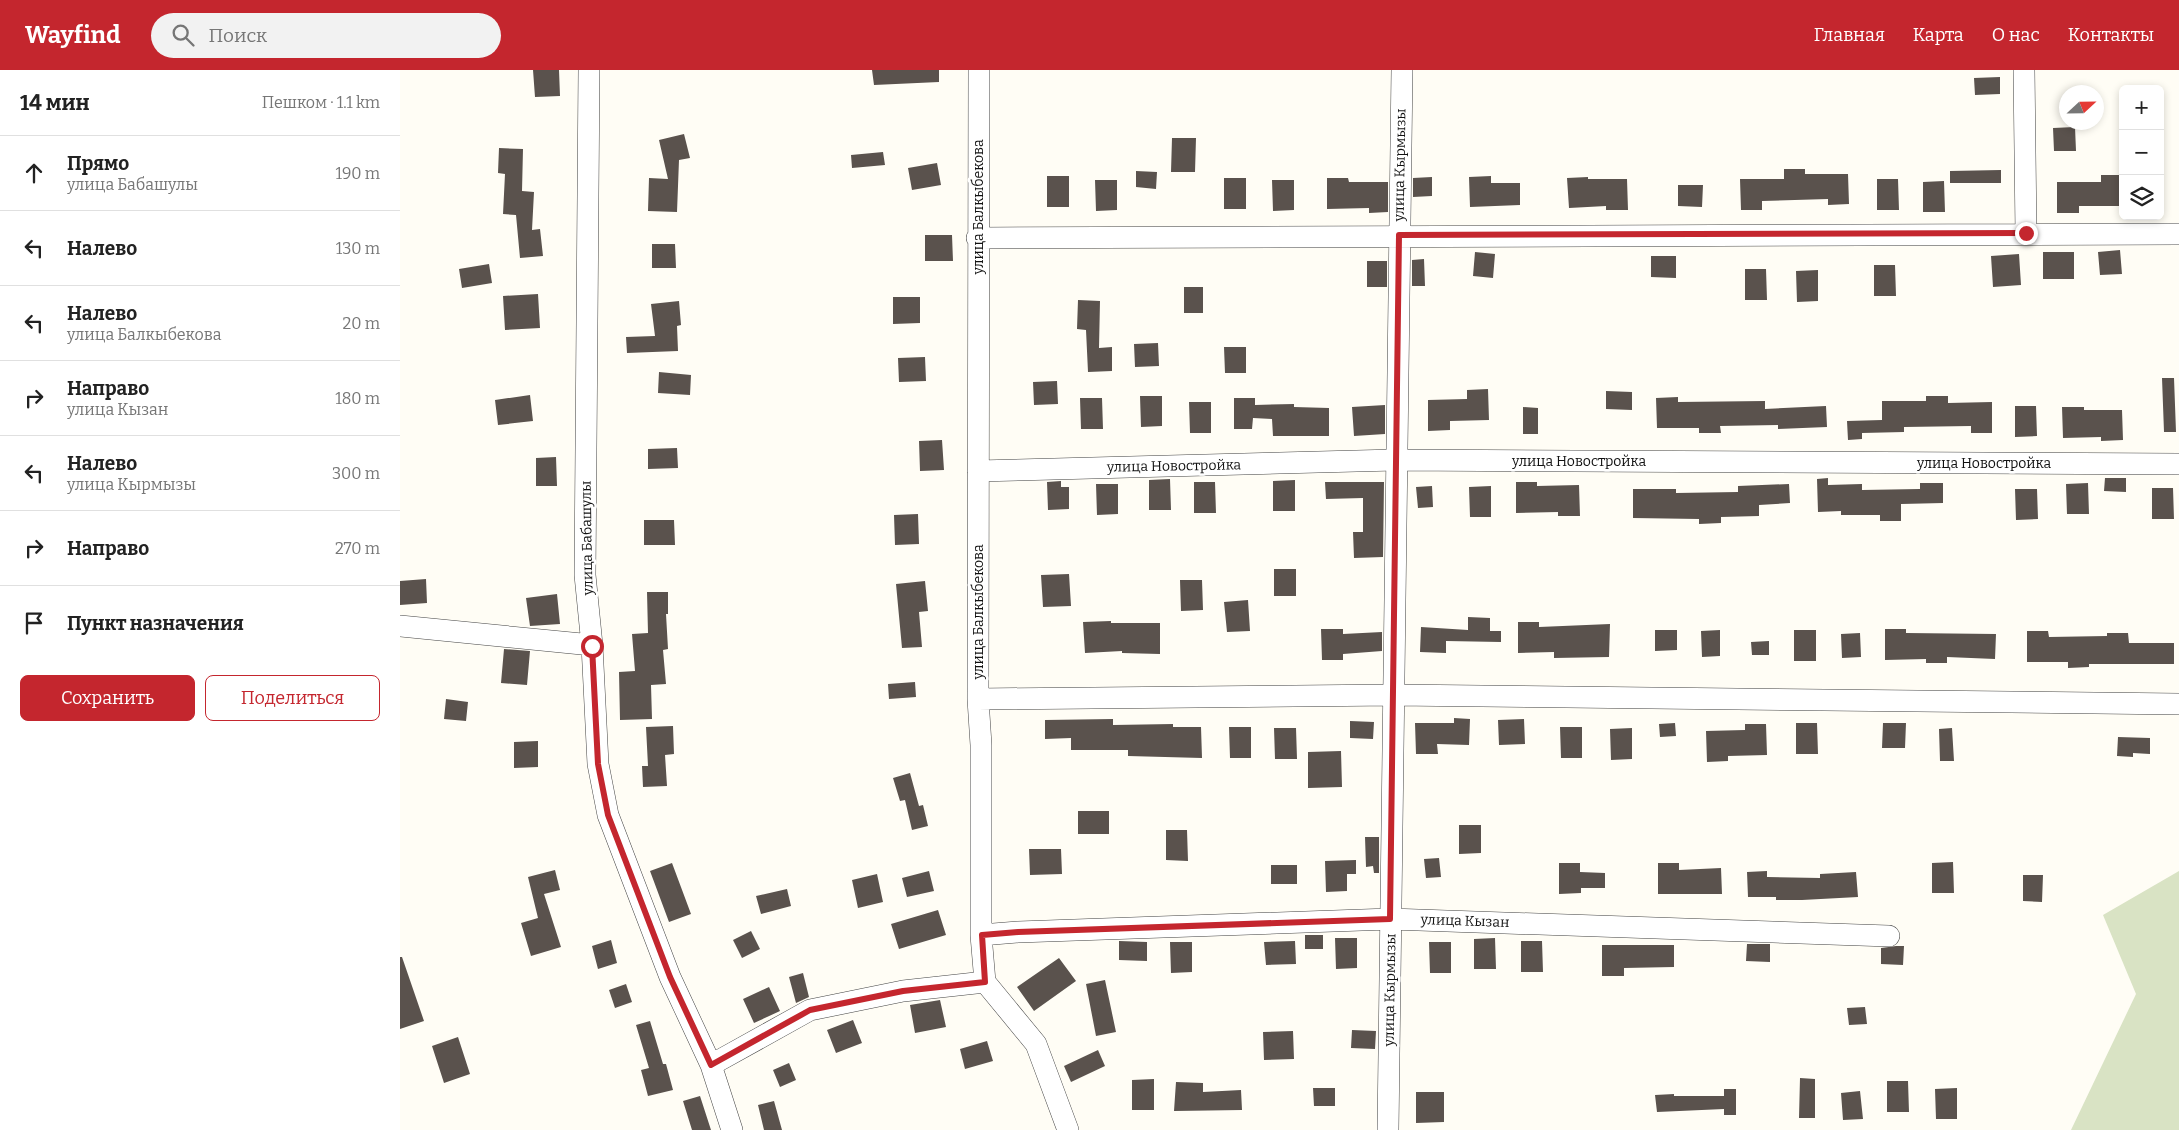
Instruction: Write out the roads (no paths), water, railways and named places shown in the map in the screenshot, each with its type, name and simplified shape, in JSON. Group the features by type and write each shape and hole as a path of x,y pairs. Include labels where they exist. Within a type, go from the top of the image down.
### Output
{"street":[{"name":"улица Бабашулы","path":"589,70 585,575 592,646 598,764 608,815 670,977 711,1065 732,1130"},
{"name":"улица Балкыбекова","path":"979,70 977,238 978,699 981,745 982,935 985,982"},
{"name":"улица Кырмызы","path":"1388,1130 1395,460 1402,70"},
{"path":"2024,70 2026,233"},
{"path":"977,238 1399,235 2179,234"},
{"name":"улица Новостройка","path":"978,470 1395,460 2179,464"},
{"path":"400,626 592,646"},
{"path":"978,699 1394,695 2179,704"},
{"name":"улица Кызан","path":"982,935 1018,932 1390,919 1890,936"},
{"path":"711,1065 810,1010 903,991 985,982 1036,1044 1068,1130"}]}
